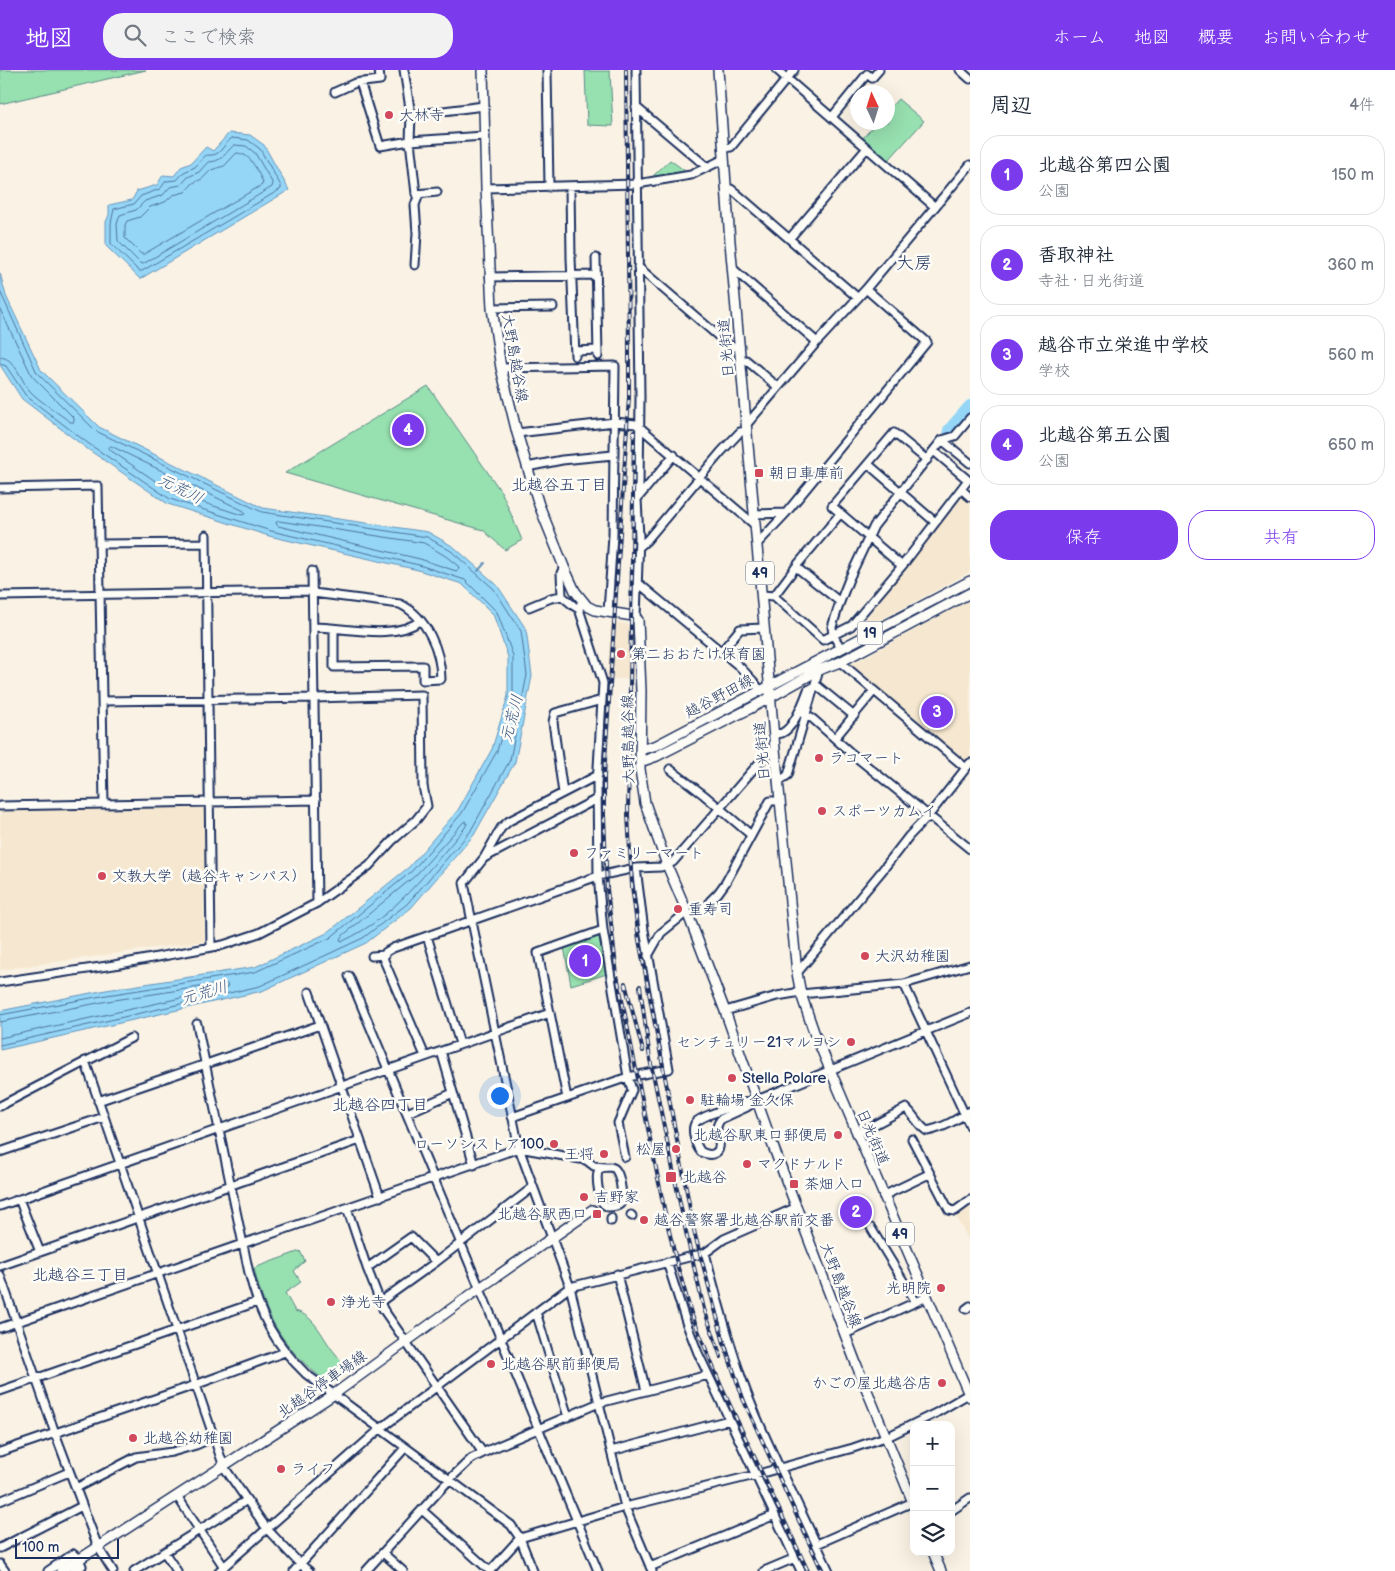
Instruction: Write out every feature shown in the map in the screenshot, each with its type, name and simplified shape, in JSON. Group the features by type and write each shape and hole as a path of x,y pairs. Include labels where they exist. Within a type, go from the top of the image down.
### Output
{"main road":[{"name":"大野島越谷線","path":"483,70 490,277 492,308 501,368 517,433 539,505 581,605"},
{"name":"日光街道","path":"718,70 732,269 797,974 801,993 814,1032 970,1395"},
{"name":"越谷野田線","path":"640,750 657,745 970,581"},
{"name":"越谷野田線","path":"640,762 657,756 771,698 819,670 840,662 970,593"},
{"path":"581,605 595,610 636,617"},
{"name":"大野島越谷線","path":"636,617 640,625 640,762 646,803 667,865 725,1011 772,1146 910,1497"},
{"name":"北越谷停車場線","path":"61,1571 333,1395 480,1288 592,1210"},
{"path":"935,1556 941,1571"}],"street":[{"path":"335,92 360,82 380,80 379,70"},
{"path":"404,70 411,114 410,141 416,194 437,192"},
{"path":"547,70 550,187"},
{"path":"636,70 640,427 636,617"},
{"path":"777,70 934,207"},
{"path":"723,148 731,147 794,70"},
{"path":"832,117 867,74 872,78 879,70"},
{"path":"960,70 970,79"},
{"path":"360,82 380,146 410,141 484,136"},
{"path":"411,114 484,106"},
{"path":"636,107 707,167"},
{"path":"790,238 867,148"},
{"path":"486,188 637,184 691,175 724,159"},
{"path":"638,547 647,540 699,477 740,432 747,427 778,387 866,289 970,165"},
{"path":"570,186 575,353 598,353 596,258"},
{"path":"726,190 731,189 736,192 858,298"},
{"path":"415,265 417,233 415,205 419,194"},
{"path":"638,267 731,346 740,346"},
{"path":"732,269 817,342"},
{"path":"490,277 596,275"},
{"path":"757,544 786,513 927,342 866,289"},
{"path":"492,308 553,306"},
{"path":"741,361 746,360 778,387"},
{"path":"501,368 615,366 613,535 608,612"},
{"path":"841,648 833,635 832,627 840,602 874,526 942,440 955,436 970,418"},
{"path":"517,433 615,422 636,424 755,525"},
{"path":"902,566 868,539 832,506 894,432 927,460"},
{"path":"942,440 970,463"},
{"path":"762,595 774,596 823,640 851,626 902,566 968,480 934,451"},
{"path":"527,467 562,460 613,455"},
{"path":"637,499 674,455"},
{"path":"868,464 935,522"},
{"path":"0,488 98,486 104,804"},
{"path":"961,489 970,497"},
{"path":"754,514 776,515 786,513"},
{"path":"774,596 840,514"},
{"path":"99,544 206,538 211,947"},
{"path":"564,567 561,572 562,596 574,606 581,605 603,683 597,799 598,876 603,930 628,1077 632,1090 618,1123 625,1157"},
{"path":"796,567 840,602"},
{"path":"312,571 317,903"},
{"path":"637,582 740,667 760,690"},
{"path":"0,596 313,592 400,604 413,612 433,639 441,670 441,679 423,680 423,666 334,667 334,629"},
{"path":"529,607 551,598 562,596"},
{"path":"313,627 372,631 404,630 420,621"},
{"path":"721,652 740,629 764,628"},
{"path":"797,974 968,765 840,662"},
{"path":"778,782 788,775 803,714 815,686 819,670"},
{"path":"815,686 854,716"},
{"path":"835,738 874,691"},
{"path":"0,982 114,965 211,947 259,933 317,903 369,866 393,840 416,820 427,806 423,786 422,694 314,698 102,701"},
{"path":"563,792 553,722 555,713 602,700"},
{"path":"774,733 782,733 803,714"},
{"path":"803,714 813,720 970,849"},
{"path":"372,956 384,954 393,948 472,919 598,876 636,868 667,865 673,862 765,756 775,749"},
{"path":"670,769 751,835"},
{"path":"598,775 509,821 501,828 484,858 464,884 519,1148 570,1287 625,1508 651,1569 775,1515"},
{"path":"484,858 597,799"},
{"path":"0,806 316,800"},
{"path":"710,901 726,882 770,801 780,801"},
{"path":"512,1117 628,1077 669,1069 648,956 636,868"},
{"path":"648,956 662,933 687,912"},
{"path":"567,1098 538,953 603,930"},
{"path":"427,936 460,1044"},
{"path":"384,954 383,958 425,1056"},
{"path":"725,1011 777,996 904,984 970,965"},
{"path":"349,976 598,1571"},
{"path":"904,984 967,1113 970,1126"},
{"path":"308,992 380,1197"},
{"path":"0,1206 550,1013"},
{"path":"756,1100 747,1107 718,1122 717,1130 720,1147 718,1151 710,1154 701,1152 697,1145 694,1131 696,1122 740,1104 756,1100 970,1013"},
{"path":"197,1024 243,1244 257,1302 270,1330 285,1352 306,1374 511,1524 520,1538 533,1571"},
{"path":"98,1101 320,1025"},
{"path":"0,1106 131,1038"},
{"path":"440,1051 474,1165"},
{"path":"85,1061 224,1466 267,1529 308,1571"},
{"path":"407,1113 453,1093"},
{"path":"857,1134 906,1108 913,1114 921,1127 927,1131 937,1129 967,1113"},
{"path":"0,1152 104,1117"},
{"path":"912,1139 949,1210 955,1211 970,1200"},
{"path":"0,1266 360,1140"},
{"path":"0,1328 519,1148 586,1160 594,1166 614,1168 617,1171 623,1197 620,1204 592,1210"},
{"path":"594,1166 600,1195 603,1203 608,1207"},
{"path":"597,1177 599,1170 605,1167"},
{"path":"883,1196 929,1174"},
{"path":"380,1302 436,1262 533,1187"},
{"path":"592,1210 600,1195"},
{"path":"19,1199 40,1252"},
{"path":"177,1496 222,1569 380,1429 570,1287 705,1253 724,1240 797,1207"},
{"path":"347,1208 383,1309 483,1453"},
{"path":"871,1228 916,1302"},
{"path":"367,1268 411,1237 436,1262"},
{"path":"705,1253 718,1305 753,1409 829,1571"},
{"path":"668,1262 686,1322 708,1375 801,1571"},
{"path":"617,1274 646,1391"},
{"path":"0,1275 69,1472 98,1547 113,1571"},
{"path":"845,1334 927,1297"},
{"path":"0,1391 257,1302"},
{"path":"536,1312 568,1416"},
{"path":"0,1452 285,1352"},
{"path":"366,1571 450,1479 471,1459 599,1403 708,1375"},
{"path":"422,1510 490,1571 520,1538 625,1508 826,1457 886,1437 970,1395"},
{"path":"611,1451 729,1420"},
{"path":"76,1488 136,1457 172,1452 214,1437"},
{"path":"294,1571 406,1448"},
{"path":"0,1501 69,1472"},
{"path":"955,1508 970,1498"},
{"path":"134,1571 247,1500"},
{"path":"817,1544 910,1505"},
{"path":"0,1548 82,1506"},
{"path":"164,1552 177,1571"},
{"path":"382,1553 403,1571"},
{"path":"48,1571 73,1554 79,1559 82,1566 74,1571"},
{"path":"764,1571 795,1558"},
{"path":"0,1564 5,1571"}],"shaded area":[{"path":"961,492 970,500 970,572 854,634"},
{"path":"970,600 970,758 965,764 850,665"},
{"name":"第二おおたけ保育園","path":"611,621 630,625 633,629 633,679 607,679"},
{"name":"文教大学（越谷キャンパス）","path":"205,808 204,941 0,970 0,810"},
{"path":"970,1201 970,1243 954,1213"}],"green space":[{"path":"0,70 146,70 0,104"},
{"path":"585,71 610,71 613,126 587,125"},
{"path":"898,99 924,121 887,162 862,139 870,130 895,130 895,102"},
{"path":"670,160 688,173 656,178 653,176"},
{"path":"428,386 502,493 522,540 505,550 483,530 285,473"},
{"path":"599,935 607,974 571,985 564,947"},
{"path":"300,1251 305,1261 294,1271 301,1282 285,1293 295,1311 308,1318 318,1328 330,1347 351,1370 330,1384 290,1348 280,1334 264,1303 254,1268"}],"water":[{"path":"229,133 250,135 264,145 289,190 140,279 106,246 106,222 109,215 109,205 132,200 137,191 157,185 163,175 174,176 181,167 191,163 206,147 213,151"},
{"name":"元荒川","path":"0,273 6,296 41,370 99,427 263,508 428,532 454,547 497,585 526,629 532,676 515,762 474,835 411,908 366,943 262,991 0,1050 0,1011 106,990 255,967 327,933 409,867 458,810 492,749 508,696 508,657 493,614 462,584 418,570 269,536 168,504 86,448 22,399 0,365"}],"waterway":[{"path":"949,430 970,406"},
{"path":"478,571 485,563"}],"railway":[{"path":"626,70 629,397 604,776 607,889 617,975 666,1218 691,1313 721,1386 808,1571"},
{"path":"634,432 628,815 632,886 639,940 695,1235 724,1343 743,1399 822,1571"},
{"path":"625,983 643,1051"},
{"path":"640,986 650,1059 687,1237 704,1309 721,1357"}],"place":[{"name":"大林寺","path":"389,115"},
{"name":"北越谷第五公園","path":"408,430"},
{"name":"朝日車庫前","path":"759,473"},
{"name":"第二おおたけ保育園","path":"621,654"},
{"name":"越谷市立栄進中学校","path":"937,712"},
{"name":"ラコマート","path":"819,758"},
{"name":"スポーツカムイ","path":"822,811"},
{"name":"ファミリーマート","path":"574,853"},
{"name":"文教大学（越谷キャンパス）","path":"102,876"},
{"name":"重寿司","path":"678,909"},
{"name":"大沢幼稚園","path":"865,956"},
{"name":"北越谷第四公園","path":"585,961"},
{"name":"センチュリー21マルヨシ","path":"851,1042"},
{"name":"Stella Polare","path":"732,1078"},
{"name":"駐輪場 金久保","path":"690,1100"},
{"name":"北越谷駅東口郵便局","path":"838,1135"},
{"name":"ローソンストア100","path":"554,1144"},
{"name":"松屋","path":"676,1149"},
{"name":"王将","path":"604,1154"},
{"name":"マクドナルド","path":"747,1164"},
{"name":"北越谷","path":"671,1177"},
{"name":"茶畑入口","path":"794,1184"},
{"name":"吉野家","path":"584,1197"},
{"name":"香取神社","path":"856,1212"},
{"name":"北越谷駅西口","path":"597,1214"},
{"name":"越谷警察署北越谷駅前交番","path":"644,1220"},
{"name":"光明院","path":"941,1288"},
{"name":"浄光寺","path":"331,1302"},
{"name":"北越谷駅前郵便局","path":"491,1364"},
{"name":"かごの屋北越谷店","path":"942,1383"},
{"name":"北越谷幼稚園","path":"133,1438"},
{"name":"ライフ","path":"281,1469"}],"district":[{"name":"大房","path":"914,263"},
{"name":"北越谷五丁目","path":"559,484"},
{"name":"北越谷四丁目","path":"380,1104"},
{"name":"北越谷三丁目","path":"80,1274"}]}
